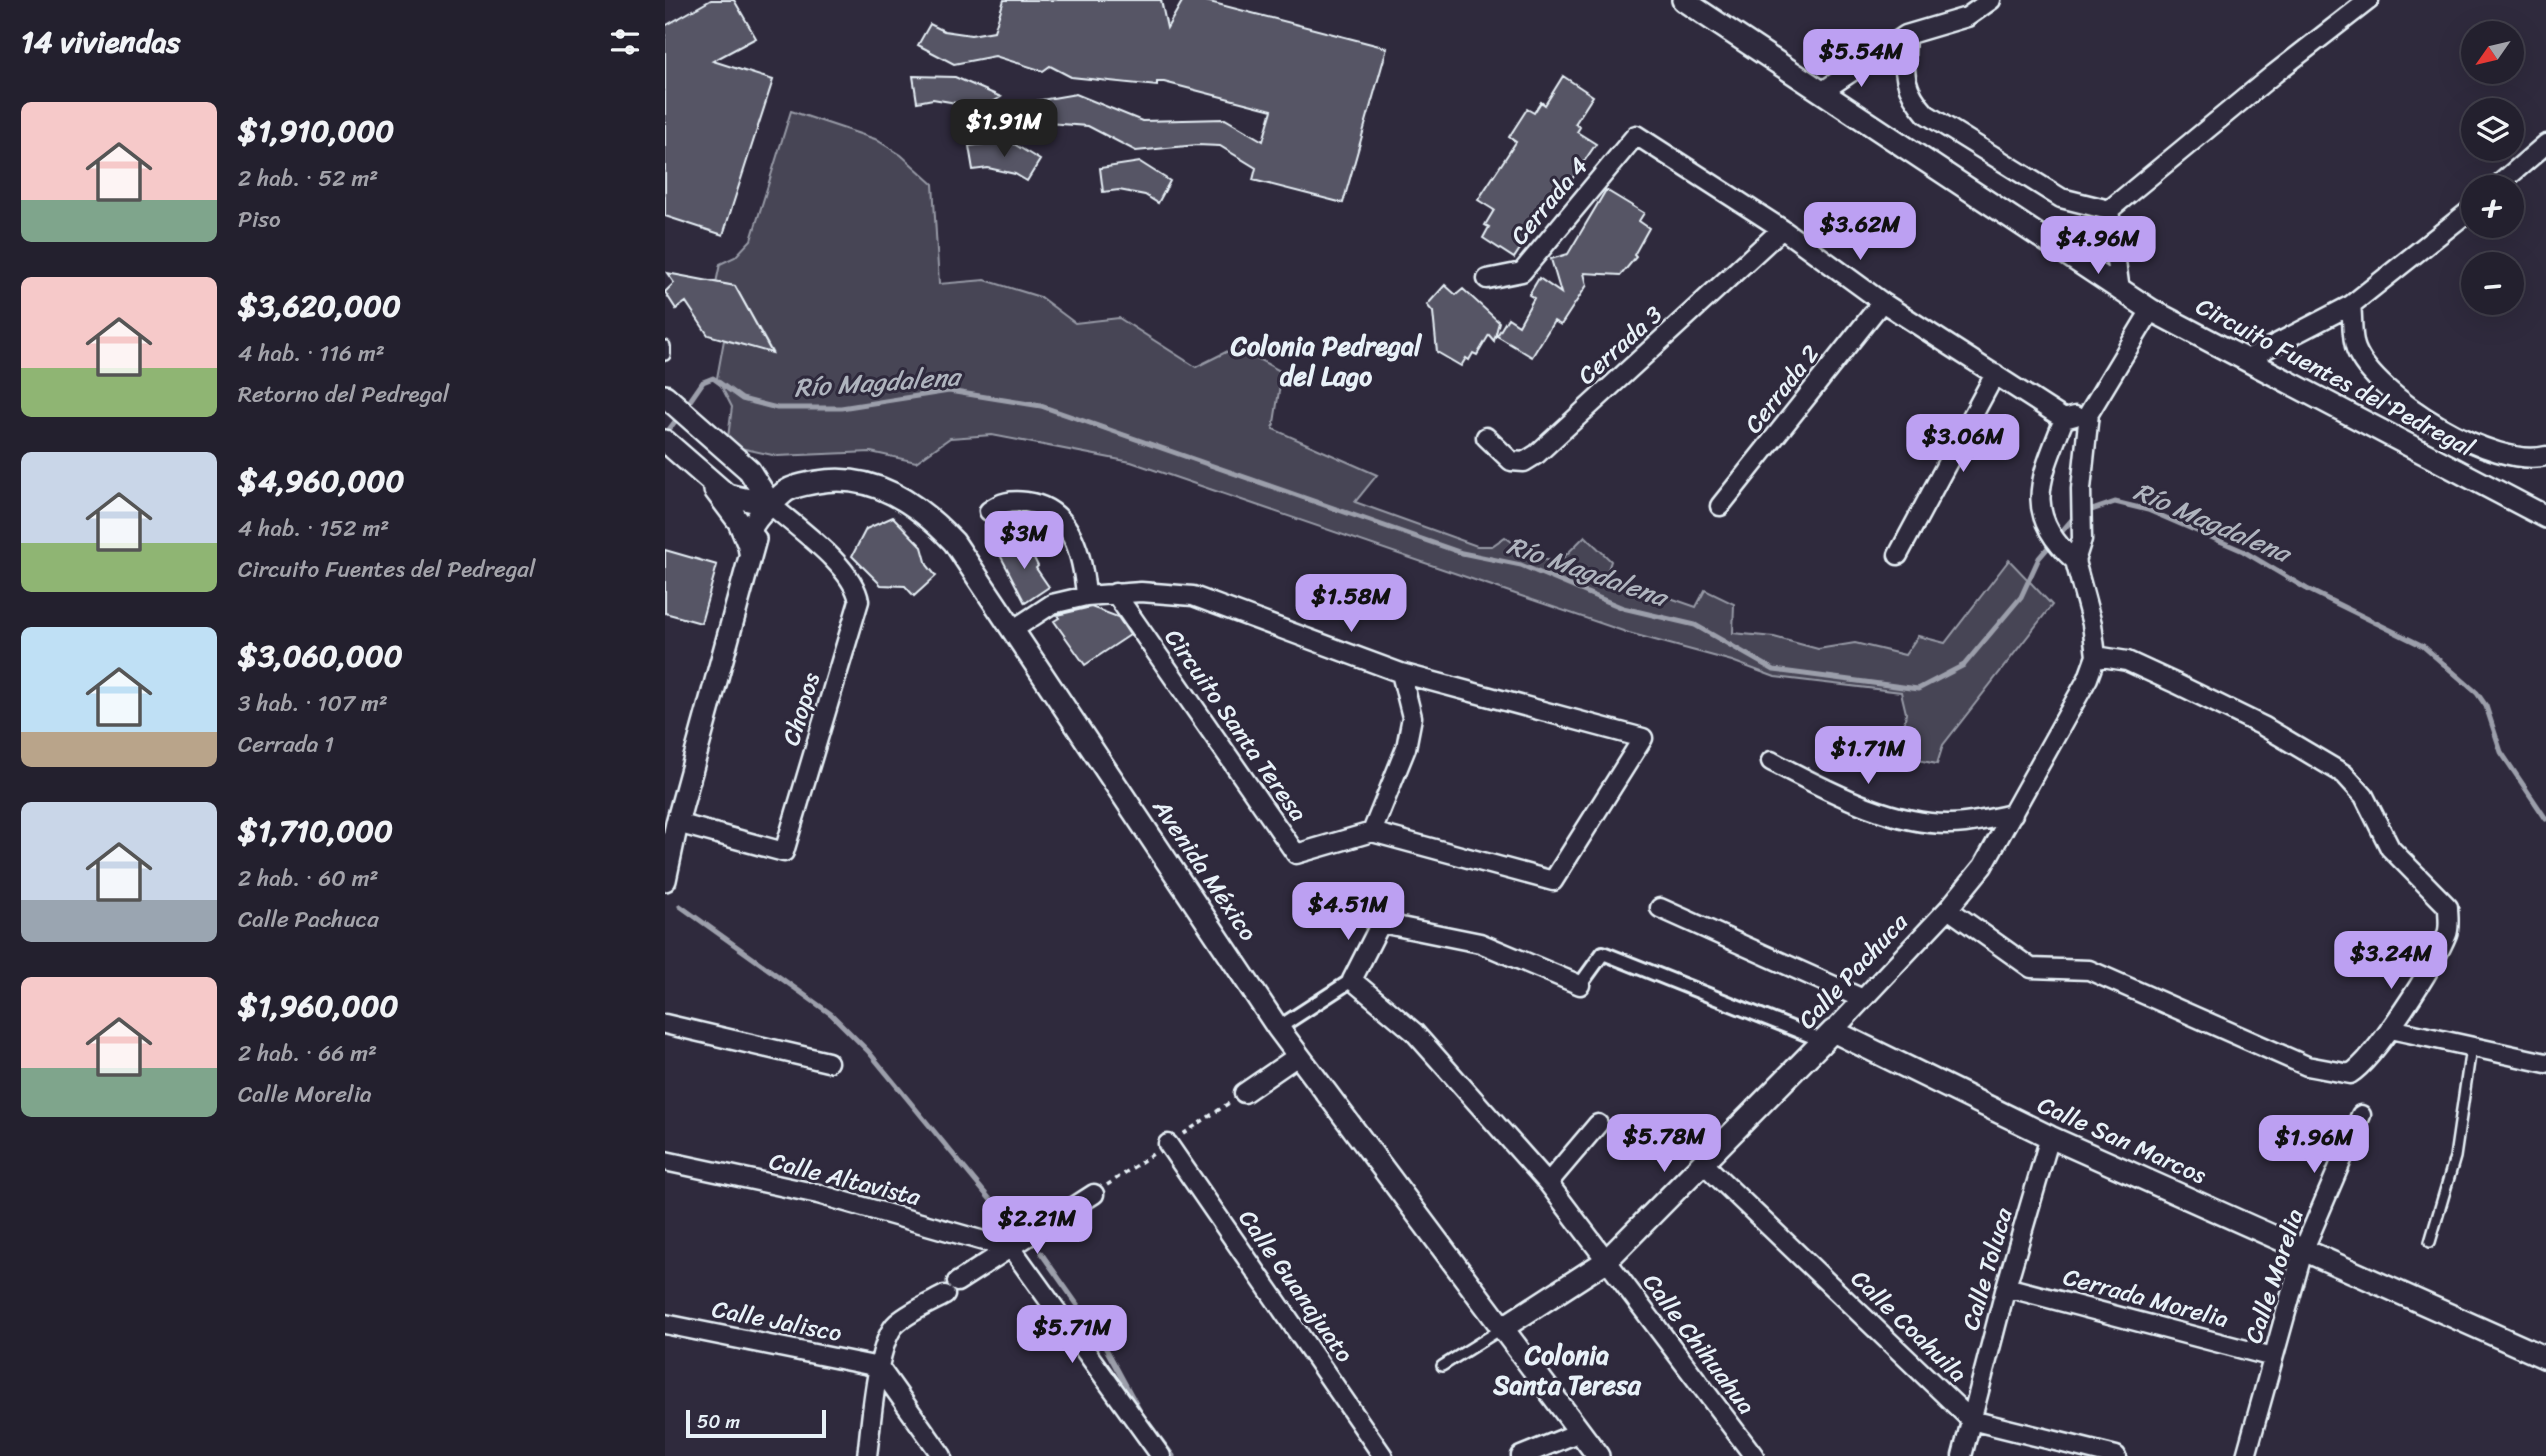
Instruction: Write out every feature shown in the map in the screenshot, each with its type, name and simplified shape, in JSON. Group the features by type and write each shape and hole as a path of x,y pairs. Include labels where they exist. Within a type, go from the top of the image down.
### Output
{"street":[{"name":"Circuito Fuentes del Pedregal","path":"1683,0 2151,310 2546,517"},
{"path":"1823,91 1906,35 1967,17 1991,0"},
{"path":"2109,211 2274,74 2369,0"},
{"path":"1906,35 1904,74 1912,97 1926,114 2061,198 2109,211"},
{"name":"Cerrada 4","path":"1487,279 1522,272 1636,135 1782,229"},
{"path":"2510,175 2546,144"},
{"path":"2109,211 2120,291"},
{"path":"2245,360 2351,305 2461,218"},
{"path":"1782,229 1882,302 2064,419 2089,413"},
{"name":"Cerrada 3","path":"1486,437 1511,461 1524,463 1537,454 1782,229"},
{"name":"Cerrada 2","path":"1720,506 1882,302"},
{"path":"2351,305 2355,348 2381,382 2406,406 2476,446 2535,459 2546,456"},
{"path":"1948,909 2031,968 2089,970 2307,1066 2350,1074 2361,1068 2391,1029 2449,932 2448,907 2390,848 2364,796 2344,774 2263,726 2127,662 2096,656 2092,624 2075,561 2082,539 2083,460 2089,413 2151,310"},
{"path":"1898,555 1995,374"},
{"path":"665,396 749,470 771,505"},
{"path":"2064,419 2043,468 2040,501 2046,524 2057,545 2075,561"},
{"path":"665,441 707,481 729,507 749,546"},
{"name":"Avenida México","path":"771,505 787,490 837,478 894,493 912,503 954,542 1278,1028 1598,1456"},
{"path":"707,481 727,495 771,505"},
{"path":"989,511 1001,503 1017,501 1045,506 1059,516 1077,548 1086,596"},
{"path":"665,880 677,823 749,546 771,505"},
{"name":"Chopos","path":"677,823 784,852 859,601 853,582 839,565 771,505"},
{"name":"Circuito Santa Teresa","path":"1014,629 1052,604 1086,596 1115,593 1193,596 1401,673 1643,738 1553,881 1371,832 1296,854 1115,593"},
{"name":"Calle Pachuca","path":"1504,1327 1606,1261 1829,1036 1948,909 1983,866 2088,678 2096,656"},
{"path":"1371,832 1406,748 1412,717 1401,673"},
{"path":"1771,761 1859,804 1919,821 1963,824 2013,814"},
{"path":"1660,908 1863,999"},
{"path":"1278,1028 1352,980 1381,923 1481,943 1580,985 1603,953 1829,1036"},
{"name":"Calle Chihuahua","path":"1352,980 1414,1032 1548,1183 1754,1456"},
{"path":"665,1024 828,1062"},
{"path":"2391,1029 2546,1063"},
{"name":"Calle San Marcos","path":"1829,1036 2546,1358"},
{"path":"1244,1093 1299,1055"},
{"name":"Calle Morelia","path":"2246,1456 2303,1251 2361,1115"},
{"path":"1548,1183 1598,1124"},
{"name":"Calle Toluca","path":"1962,1456 2006,1287 2050,1137"},
{"name":"Calle Guanajuato","path":"1168,1144 1383,1456"},
{"name":"Calle Altavista","path":"665,1161 818,1194 1012,1250"},
{"name":"Calle Coahuila","path":"1704,1164 1971,1420 2116,1456"},
{"path":"867,1456 879,1367 896,1324 1094,1194"},
{"path":"1012,1250 1161,1456"},
{"name":"Cerrada Morelia","path":"2006,1287 2273,1357"},
{"name":"Calle Jalisco","path":"665,1324 879,1367"},
{"path":"879,1367 942,1456"},
{"path":"1521,1456 1580,1433"}],"lane":[{"path":"665,346 665,355"},
{"path":"2430,1242 2455,1157 2471,1048"},
{"path":"1442,1366 1504,1327"}],"shaded area":[{"path":"791,111 875,139 901,155 933,184 939,284 985,280 1040,297 1075,323 1119,318 1196,367 1236,347 1282,372 1273,429 1377,475 1355,502 1477,546 1492,546 1505,537 1534,558 1559,562 1585,536 1611,561 1604,582 1636,594 1639,587 1696,607 1705,590 1734,604 1733,633 1774,637 1818,649 1855,643 1905,655 1918,636 1945,643 2009,560 2052,605 1943,745 1937,764 1899,756 1906,713 1901,692 1775,677 1732,661 1629,633 1131,462 992,435 950,438 916,462 871,452 777,456 727,445 732,407 717,378 724,340 772,352 735,286 716,283 720,264 735,257 751,240"}],"building":[{"path":"711,0 734,0 756,38 713,61 773,80 723,235 665,216 665,26"},
{"path":"1004,0 1161,0 1167,28 1183,0 1202,0 1387,48 1343,203 1253,180 1256,168 1220,146 1197,145 1136,151 1088,126 1047,123 1018,131 956,103 933,99 917,102 913,76 955,77 1001,97 978,111 1076,94 1142,121 1225,119 1263,141 1272,110 1164,82 1157,82 1157,86 1071,77 1050,66 1043,71 995,56 954,64 918,45 930,24 944,31 971,35 994,31"},
{"path":"1563,76 1593,96 1575,124 1580,127 1577,132 1596,144 1556,202 1548,196 1527,229 1531,232 1514,258 1483,238 1489,227 1485,225 1494,210 1478,200 1516,142 1509,137 1527,109 1534,113 1541,102 1545,105"},
{"path":"1009,141 1040,160 1027,181 1015,174 988,168 973,170 969,146"},
{"path":"1140,162 1170,181 1158,203 1145,195 1119,190 1103,192 1100,168"},
{"path":"1606,190 1644,213 1639,221 1649,228 1634,255 1636,257 1621,275 1584,273 1587,285 1561,325 1554,321 1532,357 1497,336 1508,318 1519,325 1534,298 1529,295 1539,278 1561,293 1551,259 1568,254"},
{"path":"667,273 735,286 772,353 708,335 686,302 676,309 665,292 674,283"},
{"path":"1445,285 1456,295 1463,289 1499,322 1494,341 1489,335 1477,355 1473,353 1461,366 1437,352 1433,312 1427,305"},
{"path":"893,517 922,547 927,565 936,576 914,596 905,586 881,585 852,556 866,529"},
{"path":"1025,540 1038,566 1036,568 1049,587 1025,603 999,553"},
{"path":"665,550 717,565 701,623 665,613"},
{"path":"1091,607 1118,617 1130,635 1085,665 1054,621 1059,618 1057,615"}],"waterway":[{"name":"Río Magdalena","path":"685,408 703,382 713,378 742,399 777,408 841,408 949,391 1041,406 1462,553 1521,565 1623,608 1695,625 1774,670 1918,689 1964,665 2021,597 2039,558 2076,515"},
{"name":"Río Magdalena","path":"665,435 679,416"},
{"name":"Río Magdalena","path":"2086,512 2115,502 2148,510 2243,551 2307,589 2423,646 2477,693 2486,706 2501,752 2546,819"},
{"path":"680,906 831,1014 868,1051 1017,1232"},
{"path":"1041,1253 1098,1334 1141,1413 1173,1456"}],"district":[{"name":"Colonia Pedregal del Lago","path":"1326,361"},
{"name":"Colonia Santa Teresa","path":"1567,1370"}]}
